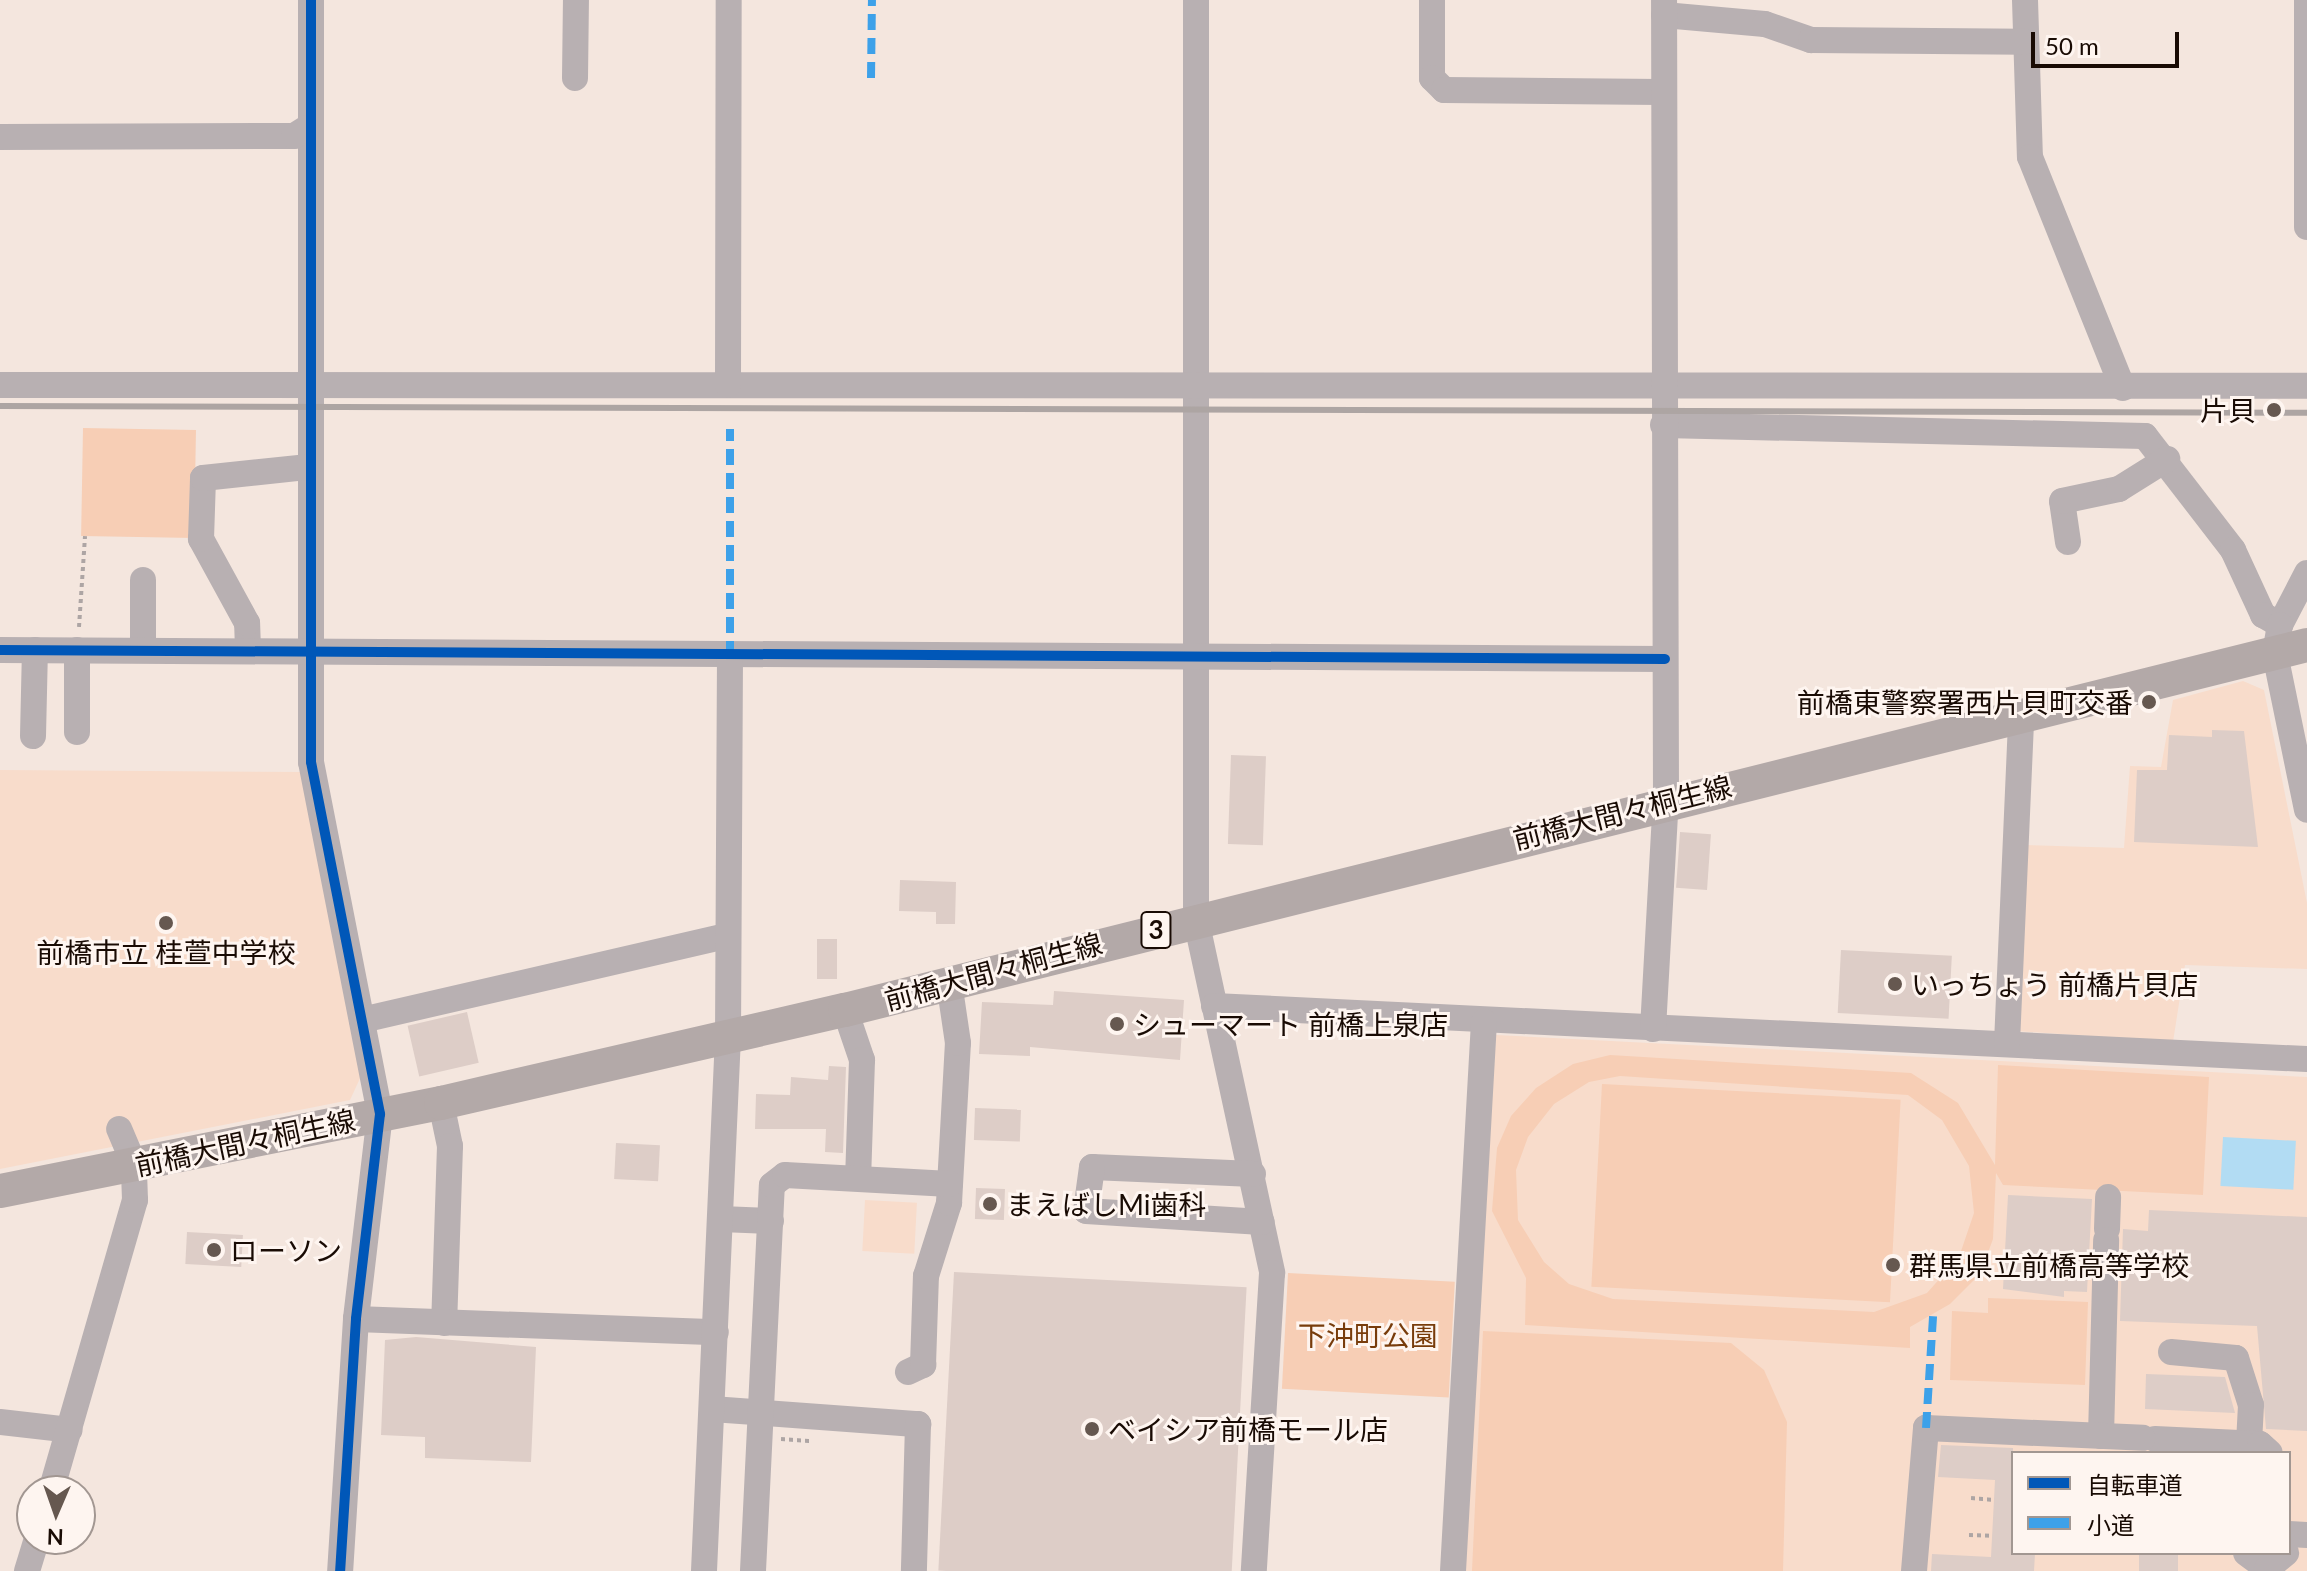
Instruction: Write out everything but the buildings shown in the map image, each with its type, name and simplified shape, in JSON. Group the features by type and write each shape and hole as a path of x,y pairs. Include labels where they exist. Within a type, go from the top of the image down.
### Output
{"main road":[{"name":"前橋大間々桐生線","path":"0,1191 441,1103 845,1010 1666,800 2021,716 2287,641"}],"street":[{"path":"311,0 307,128 307,649 311,762 380,1114 356,1319 340,1571"},
{"path":"575,78 576,0"},
{"path":"728,385 729,0"},
{"path":"1196,0 1196,920 1272,1273 1264,1354 1254,1571"},
{"path":"1432,0 1432,78 1444,90 1661,92"},
{"path":"2025,0 2030,157 2123,388"},
{"path":"2307,0 2307,227"},
{"path":"1653,1029 1666,800 1661,92 1664,8 1765,24 1811,40 2024,42"},
{"path":"0,137 294,136 307,128"},
{"path":"0,385 2307,386"},
{"path":"1663,425 2150,438 2243,567 2263,615 2287,641"},
{"path":"2068,542 2062,501 2119,489 2167,459"},
{"path":"248,649 247,623 201,539 203,478 308,467"},
{"path":"2307,573 2287,641 2307,810"},
{"path":"143,580 143,649"},
{"path":"0,650 307,649 730,657 1196,660 1665,659"},
{"path":"33,736 35,650"},
{"path":"77,650 77,732"},
{"path":"704,1571 728,1037 726,936 730,657"},
{"path":"2007,1043 2021,716"},
{"path":"362,1020 726,936"},
{"path":"908,1372 923,1365 926,1276 950,1184 958,1043 949,982"},
{"path":"1214,1006 1470,1015 1484,1022 2007,1043 2307,1059"},
{"path":"845,1010 862,1060 858,1178"},
{"path":"1453,1571 1484,1022"},
{"path":"441,1103 450,1146 444,1323"},
{"path":"56,1475 133,1209 134,1164 119,1129"},
{"path":"1253,1174 1092,1167 1086,1211 1262,1222"},
{"path":"753,1571 771,1221 777,1178 858,1178 950,1184"},
{"path":"2101,1436 2108,1197"},
{"path":"721,1219 771,1221"},
{"path":"356,1319 716,1332"},
{"path":"1914,1571 1926,1428 2149,1438 2259,1448 2251,1405 2236,1358 2171,1352"},
{"path":"712,1409 918,1424 914,1571"},
{"path":"0,1422 70,1430"}],"path":[{"path":"77,650 85,536"},
{"path":"1971,1498 1994,1500"},
{"path":"1969,1535 1992,1536"}],"shaded area":[{"path":"2243,681 2264,690 2307,903 2307,969 2185,965 2173,1042 2016,1031 2026,845 2124,848 2130,766 2161,767 2173,700"},
{"name":"前橋市立 桂萱中学校","path":"0,770 301,772 362,1074 350,1100 0,1169"},
{"name":"群馬県立前橋高等学校","path":"1496,1035 2307,1077 2307,1571 1461,1571"},
{"path":"865,1200 917,1203 914,1254 862,1251"}],"green space":[{"path":"83,428 196,430 194,538 81,536"},
{"path":"1610,1055 1911,1073 1958,1103 1995,1165 1998,1065 2209,1077 2203,1195 2003,1185 1996,1173 1993,1239 1980,1274 1950,1304 1910,1327 1910,1348 1525,1325 1526,1278 1492,1211 1497,1148 1511,1116 1536,1088 1573,1064","holes":["1620,1076 1908,1095 1942,1120 1969,1166 1974,1213 1959,1257 1927,1293 1874,1312 1613,1299 1569,1284 1544,1262 1518,1220 1516,1170 1528,1137 1554,1104 1589,1082"]},
{"path":"1602,1084 1901,1100 1890,1302 1591,1287"},
{"name":"下沖町公園","path":"1288,1273 1455,1282 1449,1398 1282,1389"},
{"path":"1988,1298 2088,1302 2085,1385 1950,1380 1952,1311 1988,1313"},
{"path":"1483,1331 1731,1343 1764,1370 1787,1422 1783,1571 1472,1571"}],"water":[{"path":"2223,1137 2296,1141 2293,1190 2220,1186"}],"railway":[{"path":"0,406 2307,413"}],"marked path":[{"path":"871,78 872,0"},
{"path":"730,429 730,657"},
{"path":"1926,1428 1933,1316"}],"cycle path":[{"path":"311,0 311,762 380,1114 356,1319 340,1571"},
{"path":"0,650 1665,659"}],"place":[{"name":"片貝","path":"2274,410"},
{"name":"前橋東警察署西片貝町交番","path":"2149,702"},
{"name":"前橋市立 桂萱中学校","path":"166,923"},
{"name":"いっちょう 前橋片貝店","path":"1895,984"},
{"name":"シューマート 前橋上泉店","path":"1117,1024"},
{"name":"まえばしMi歯科","path":"990,1204"},
{"name":"ローソン","path":"214,1250"},
{"name":"群馬県立前橋高等学校","path":"1893,1265"},
{"name":"ベイシア前橋モール店","path":"1092,1429"}]}
